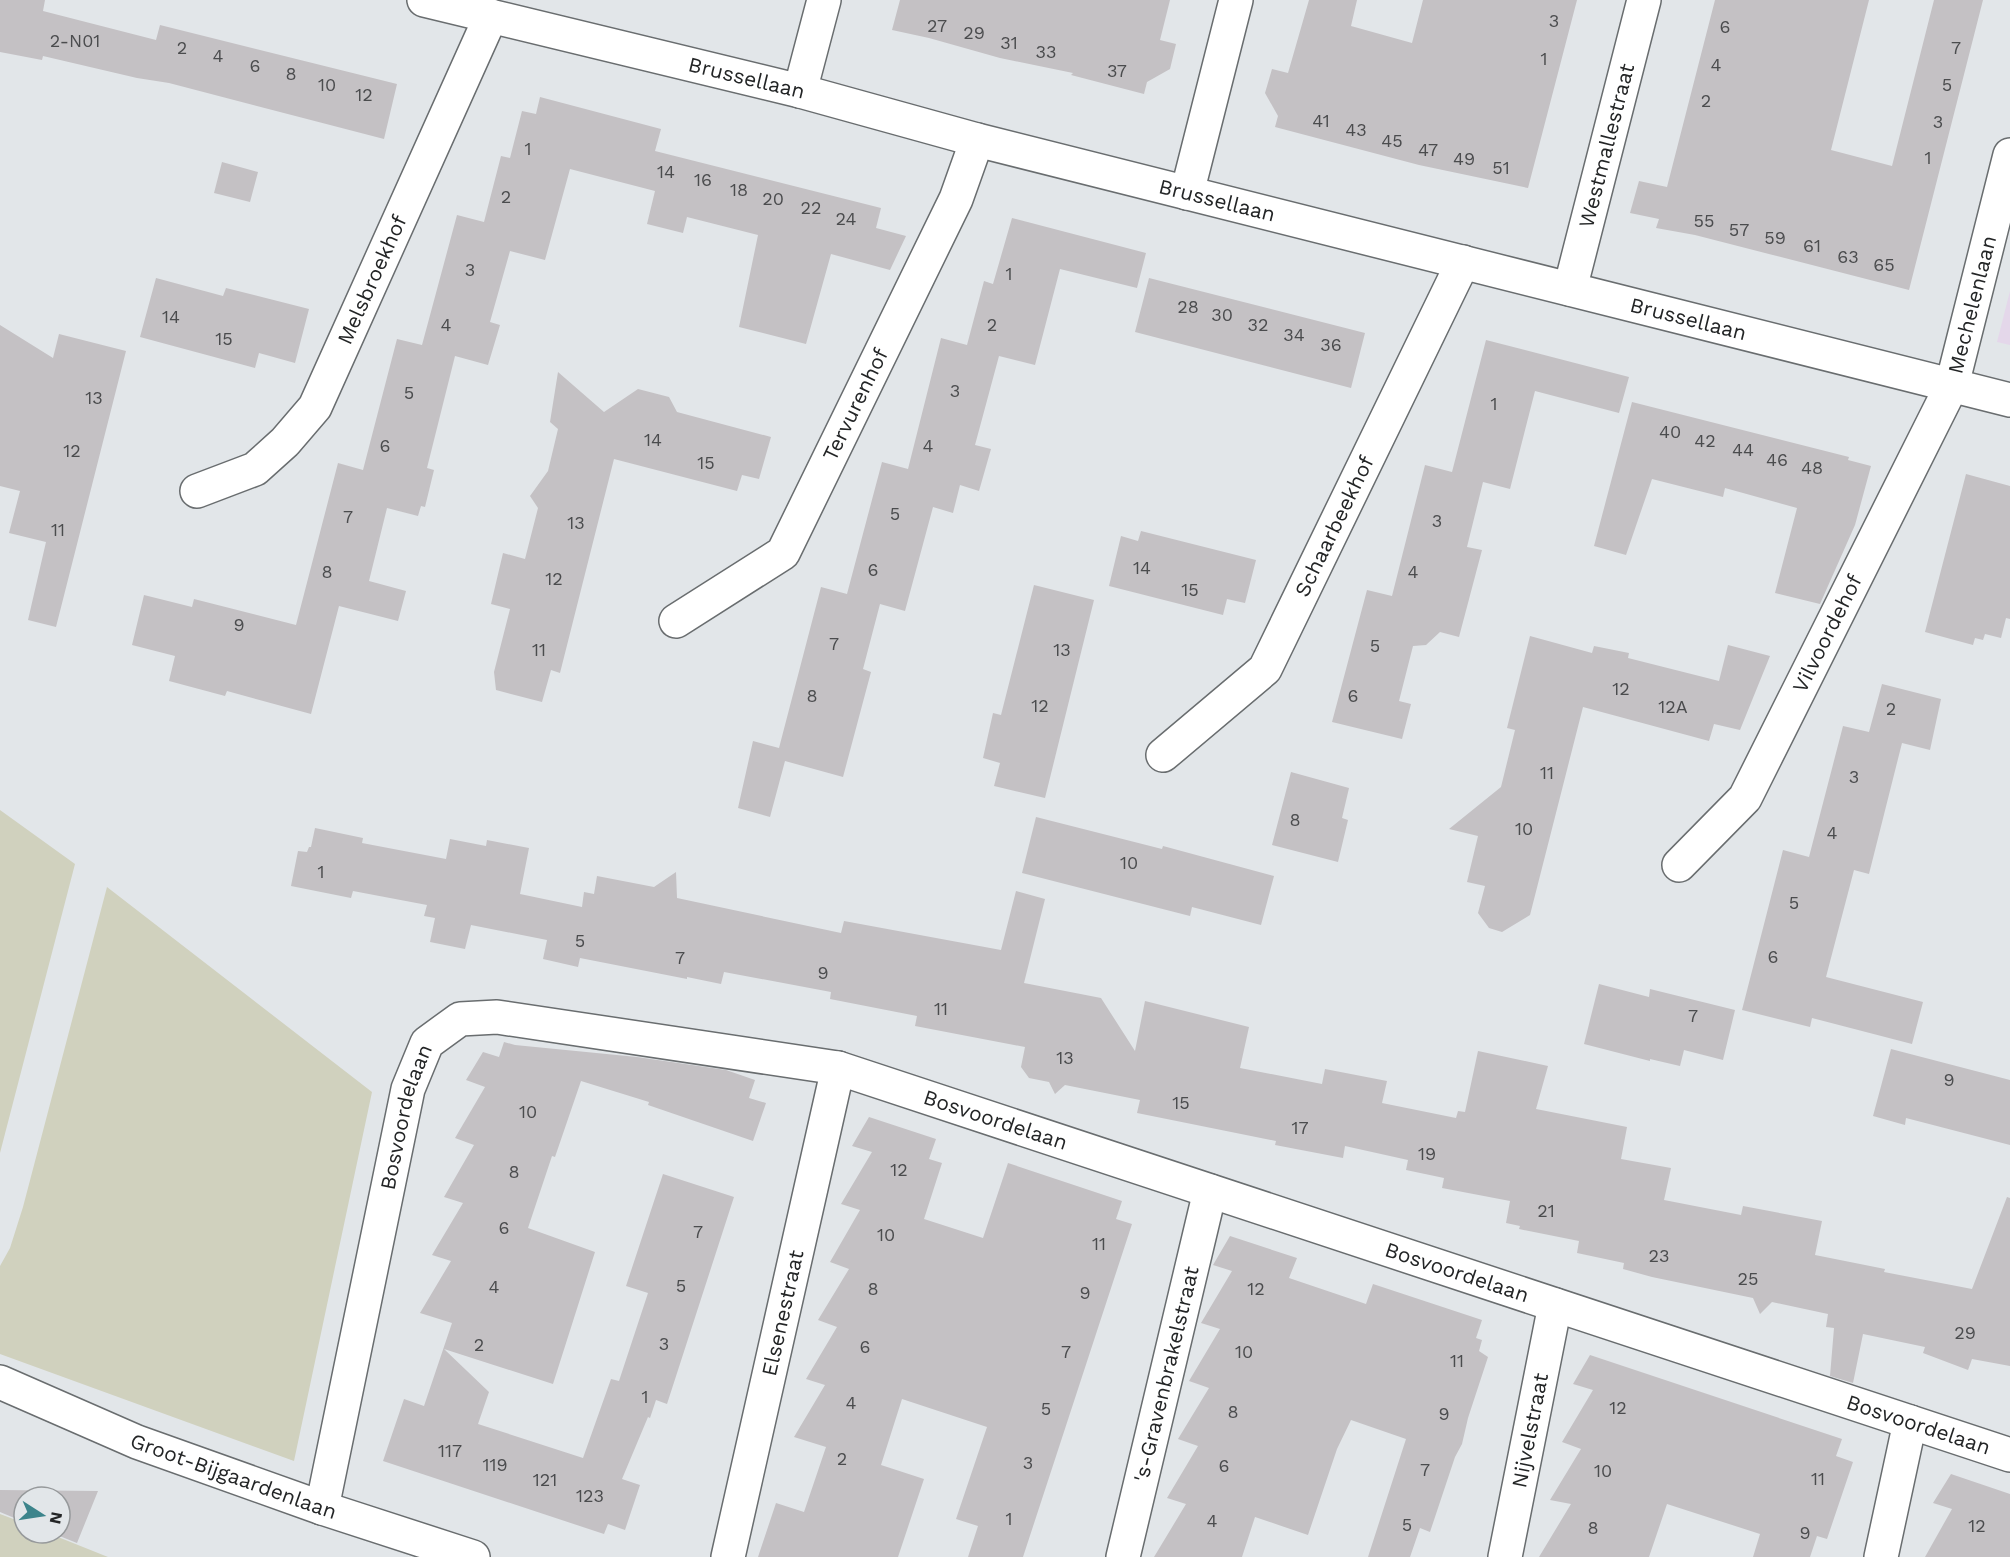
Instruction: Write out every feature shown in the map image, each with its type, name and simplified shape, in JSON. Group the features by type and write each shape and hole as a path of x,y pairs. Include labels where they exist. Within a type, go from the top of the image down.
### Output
{"street":[{"name":"Brussellaan","path":"424,0 800,91 977,140 2010,400"},
{"path":"800,91 824,0"},
{"path":"1187,193 1236,0"},
{"name":"Westmallestraat","path":"1570,290 1644,0"},
{"name":"Melsbroekhof","path":"197,491 255,469 285,442 315,407 491,16"},
{"name":"Tervurenhof","path":"676,621 783,553 956,200 977,140"},
{"name":"Mechelenlaan","path":"1952,385 2010,155"},
{"name":"Schaarbeekhof","path":"1163,755 1265,669 1463,262"},
{"name":"Vilvoordehof","path":"1679,865 1745,798 1952,385"},
{"name":"Bosvoordelaan","path":"322,1508 408,1089 427,1043 460,1019 497,1017 838,1068 2010,1455"},
{"name":"Elsenestraat","path":"728,1557 838,1068"},
{"name":"'s-Gravenbrakelstraat","path":"1123,1557 1210,1191"},
{"name":"Nijvelstraat","path":"1505,1557 1555,1305"},
{"name":"Groot-Bijgaardenlaan","path":"0,1382 137,1442 322,1508 473,1557"},
{"path":"1881,1557 1910,1422"}],"shaded area":[{"path":"2010,291 2010,345 1997,342"}],"green space":[{"path":"0,810 75,864 0,1153"},
{"path":"107,887 372,1092 294,1461 0,1354 0,1266 10,1248 23,1207"},
{"path":"0,1514 12,1518 12,1545 72,1545 72,1543 108,1557 0,1557"}],"building":[{"path":"0,0 45,0 43,11 156,40 160,25 397,84 384,139 169,83 137,78 43,56 42,60 0,52"},
{"path":"900,0 1170,0 1160,40 1176,44 1170,69 1147,82 1144,94 1071,75 1073,73 1000,58 892,30"},
{"path":"1309,0 1357,0 1351,26 1412,43 1423,0 1577,0 1528,188 1419,165 1275,127 1278,116 1265,93 1272,69 1288,73"},
{"path":"1715,0 1869,0 1831,150 1892,166 1934,0 1983,0 1909,290 1695,235 1656,228 1659,219 1630,213 1639,181 1667,187"},
{"path":"540,97 661,129 655,151 881,208 876,228 906,236 890,270 831,254 806,344 739,327 758,235 687,217 683,233 647,224 655,191 570,169 545,260 510,251 490,322 500,325 488,365 455,356 427,468 434,470 425,507 421,506 418,516 387,508 369,581 406,591 398,621 339,606 311,714 227,691 225,696 169,681 175,656 132,645 144,595 192,607 194,599 296,625 338,463 363,470 397,339 422,345 457,215 484,222 501,156 510,158 522,111 536,114"},
{"path":"222,162 258,172 250,202 214,193"},
{"path":"1012,218 1146,253 1137,288 1060,269 1035,365 999,356 975,445 991,449 979,491 960,485 953,513 933,507 905,611 880,604 863,669 871,672 843,777 785,761 770,817 738,808 753,741 779,748 821,587 847,594 882,462 908,469 941,338 967,345 984,281 993,284"},
{"path":"156,278 223,296 226,288 309,309 295,363 259,353 255,368 140,337"},
{"path":"1149,278 1365,333 1351,388 1135,332"},
{"path":"0,325 53,358 59,334 126,351 56,627 28,620 46,542 9,533 20,491 0,486"},
{"path":"1486,340 1629,377 1619,413 1535,391 1510,489 1483,482 1467,547 1482,550 1459,637 1440,632 1426,645 1413,646 1399,701 1411,704 1402,739 1332,722 1367,590 1392,596 1425,465 1452,472"},
{"path":"558,372 604,412 638,389 669,397 677,412 771,437 759,479 742,475 737,491 614,459 560,673 551,670 542,702 496,690 494,672 510,609 491,604 503,553 525,559 538,508 530,496 548,471 558,429 550,422"},
{"path":"1632,402 1849,457 1848,460 1871,466 1855,525 1820,604 1775,593 1797,508 1725,488 1723,497 1652,479 1626,555 1594,546"},
{"path":"1966,474 2010,486 2010,619 2006,618 2001,638 1985,634 1983,640 1975,638 1973,645 1925,632"},
{"path":"1141,531 1256,560 1245,603 1227,599 1223,615 1109,586 1121,536 1138,541"},
{"path":"1034,585 1094,600 1045,798 994,786 1000,763 983,758 993,713 1001,715"},
{"path":"1530,636 1592,653 1594,646 1629,653 1628,658 1719,681 1728,645 1770,656 1740,730 1714,724 1709,741 1583,707 1530,915 1502,932 1489,928 1478,913 1485,886 1467,882 1478,836 1449,829 1501,787 1515,730 1507,728"},
{"path":"1882,684 1941,699 1930,750 1902,743 1869,874 1854,870 1826,977 1923,1002 1912,1044 1812,1018 1810,1027 1742,1010 1783,850 1809,857 1843,726 1869,732"},
{"path":"1291,772 1349,788 1342,818 1348,820 1338,862 1272,845"},
{"path":"1036,817 1162,849 1163,846 1274,876 1261,925 1192,907 1190,916 1022,873"},
{"path":"315,828 363,838 362,843 446,859 450,839 486,846 487,840 529,848 520,894 582,907 584,892 594,894 597,876 654,887 676,872 677,898 841,933 844,921 1001,950 1016,891 1045,899 1024,983 1101,998 1135,1051 1145,1001 1249,1027 1240,1068 1322,1084 1325,1069 1387,1081 1382,1103 1456,1118 1458,1111 1465,1112 1478,1051 1548,1066 1536,1109 1627,1127 1621,1159 1671,1168 1664,1200 1741,1215 1743,1206 1822,1221 1815,1255 1885,1269 1884,1272 1972,1289 2007,1197 2010,1198 2010,1366 1972,1359 1968,1370 1923,1353 1925,1347 1863,1334 1853,1383 1830,1376 1834,1328 1826,1327 1828,1314 1772,1302 1760,1314 1753,1298 1652,1277 1623,1269 1624,1263 1577,1253 1579,1241 1519,1229 1520,1226 1506,1223 1510,1201 1442,1188 1444,1178 1406,1170 1408,1160 1345,1146 1343,1158 1275,1145 1276,1141 1137,1113 1140,1100 1065,1085 1055,1094 1049,1082 1029,1078 1021,1067 1025,1047 915,1026 917,1016 830,999 831,992 724,972 721,984 580,958 578,967 543,959 547,940 471,925 465,949 430,942 435,918 424,916 427,905 353,891 351,898 291,886 298,851 307,852 311,847"},
{"path":"1599,984 1649,997 1650,989 1735,1010 1723,1060 1684,1050 1680,1066 1650,1059 1650,1061 1584,1044"},
{"path":"504,1042 726,1070 755,1080 749,1098 766,1103 753,1141 648,1105 649,1102 581,1081 555,1157 552,1156 528,1228 595,1252 553,1384 444,1349 489,1392 478,1424 583,1458 611,1379 619,1381 648,1293 626,1286 663,1174 734,1197 667,1404 656,1400 622,1479 640,1485 625,1530 608,1524 604,1534 383,1461 404,1399 424,1406 452,1323 420,1313 451,1261 432,1255 463,1203 444,1197 474,1145 455,1138 485,1087 466,1080 483,1052 499,1057"},
{"path":"1891,1049 2010,1080 2010,1145 1906,1118 1905,1125 1873,1116"},
{"path":"869,1117 936,1139 929,1159 942,1163 924,1219 983,1238 1008,1163 1122,1201 1116,1219 1132,1224 1023,1557 968,1557 978,1526 956,1519 987,1427 902,1399 881,1465 924,1479 898,1557 758,1557 776,1503 804,1512 826,1447 794,1437 825,1385 806,1379 837,1327 818,1320 849,1269 830,1262 860,1210 841,1204 872,1152 852,1146"},
{"path":"1230,1236 1297,1258 1289,1278 1366,1304 1373,1284 1482,1320 1476,1338 1482,1340 1479,1351 1488,1357 1462,1444 1455,1457 1430,1532 1420,1528 1410,1557 1368,1557 1406,1439 1351,1420 1337,1449 1308,1535 1255,1517 1242,1557 1154,1557 1186,1504 1167,1498 1198,1446 1178,1439 1209,1388 1189,1381 1220,1329 1201,1323 1232,1271 1213,1265"},
{"path":"1590,1355 1842,1439 1836,1456 1853,1462 1827,1539 1817,1536 1810,1557 1753,1557 1760,1534 1667,1504 1649,1557 1539,1557 1571,1504 1550,1500 1581,1449 1562,1442 1593,1390 1573,1384"},
{"path":"1951,1474 2010,1494 2010,1557 1925,1557 1952,1509 1933,1503"},
{"path":"0,1490 12,1490 12,1517 0,1512"},
{"path":"72,1491 98,1491 77,1543 72,1541"}]}
